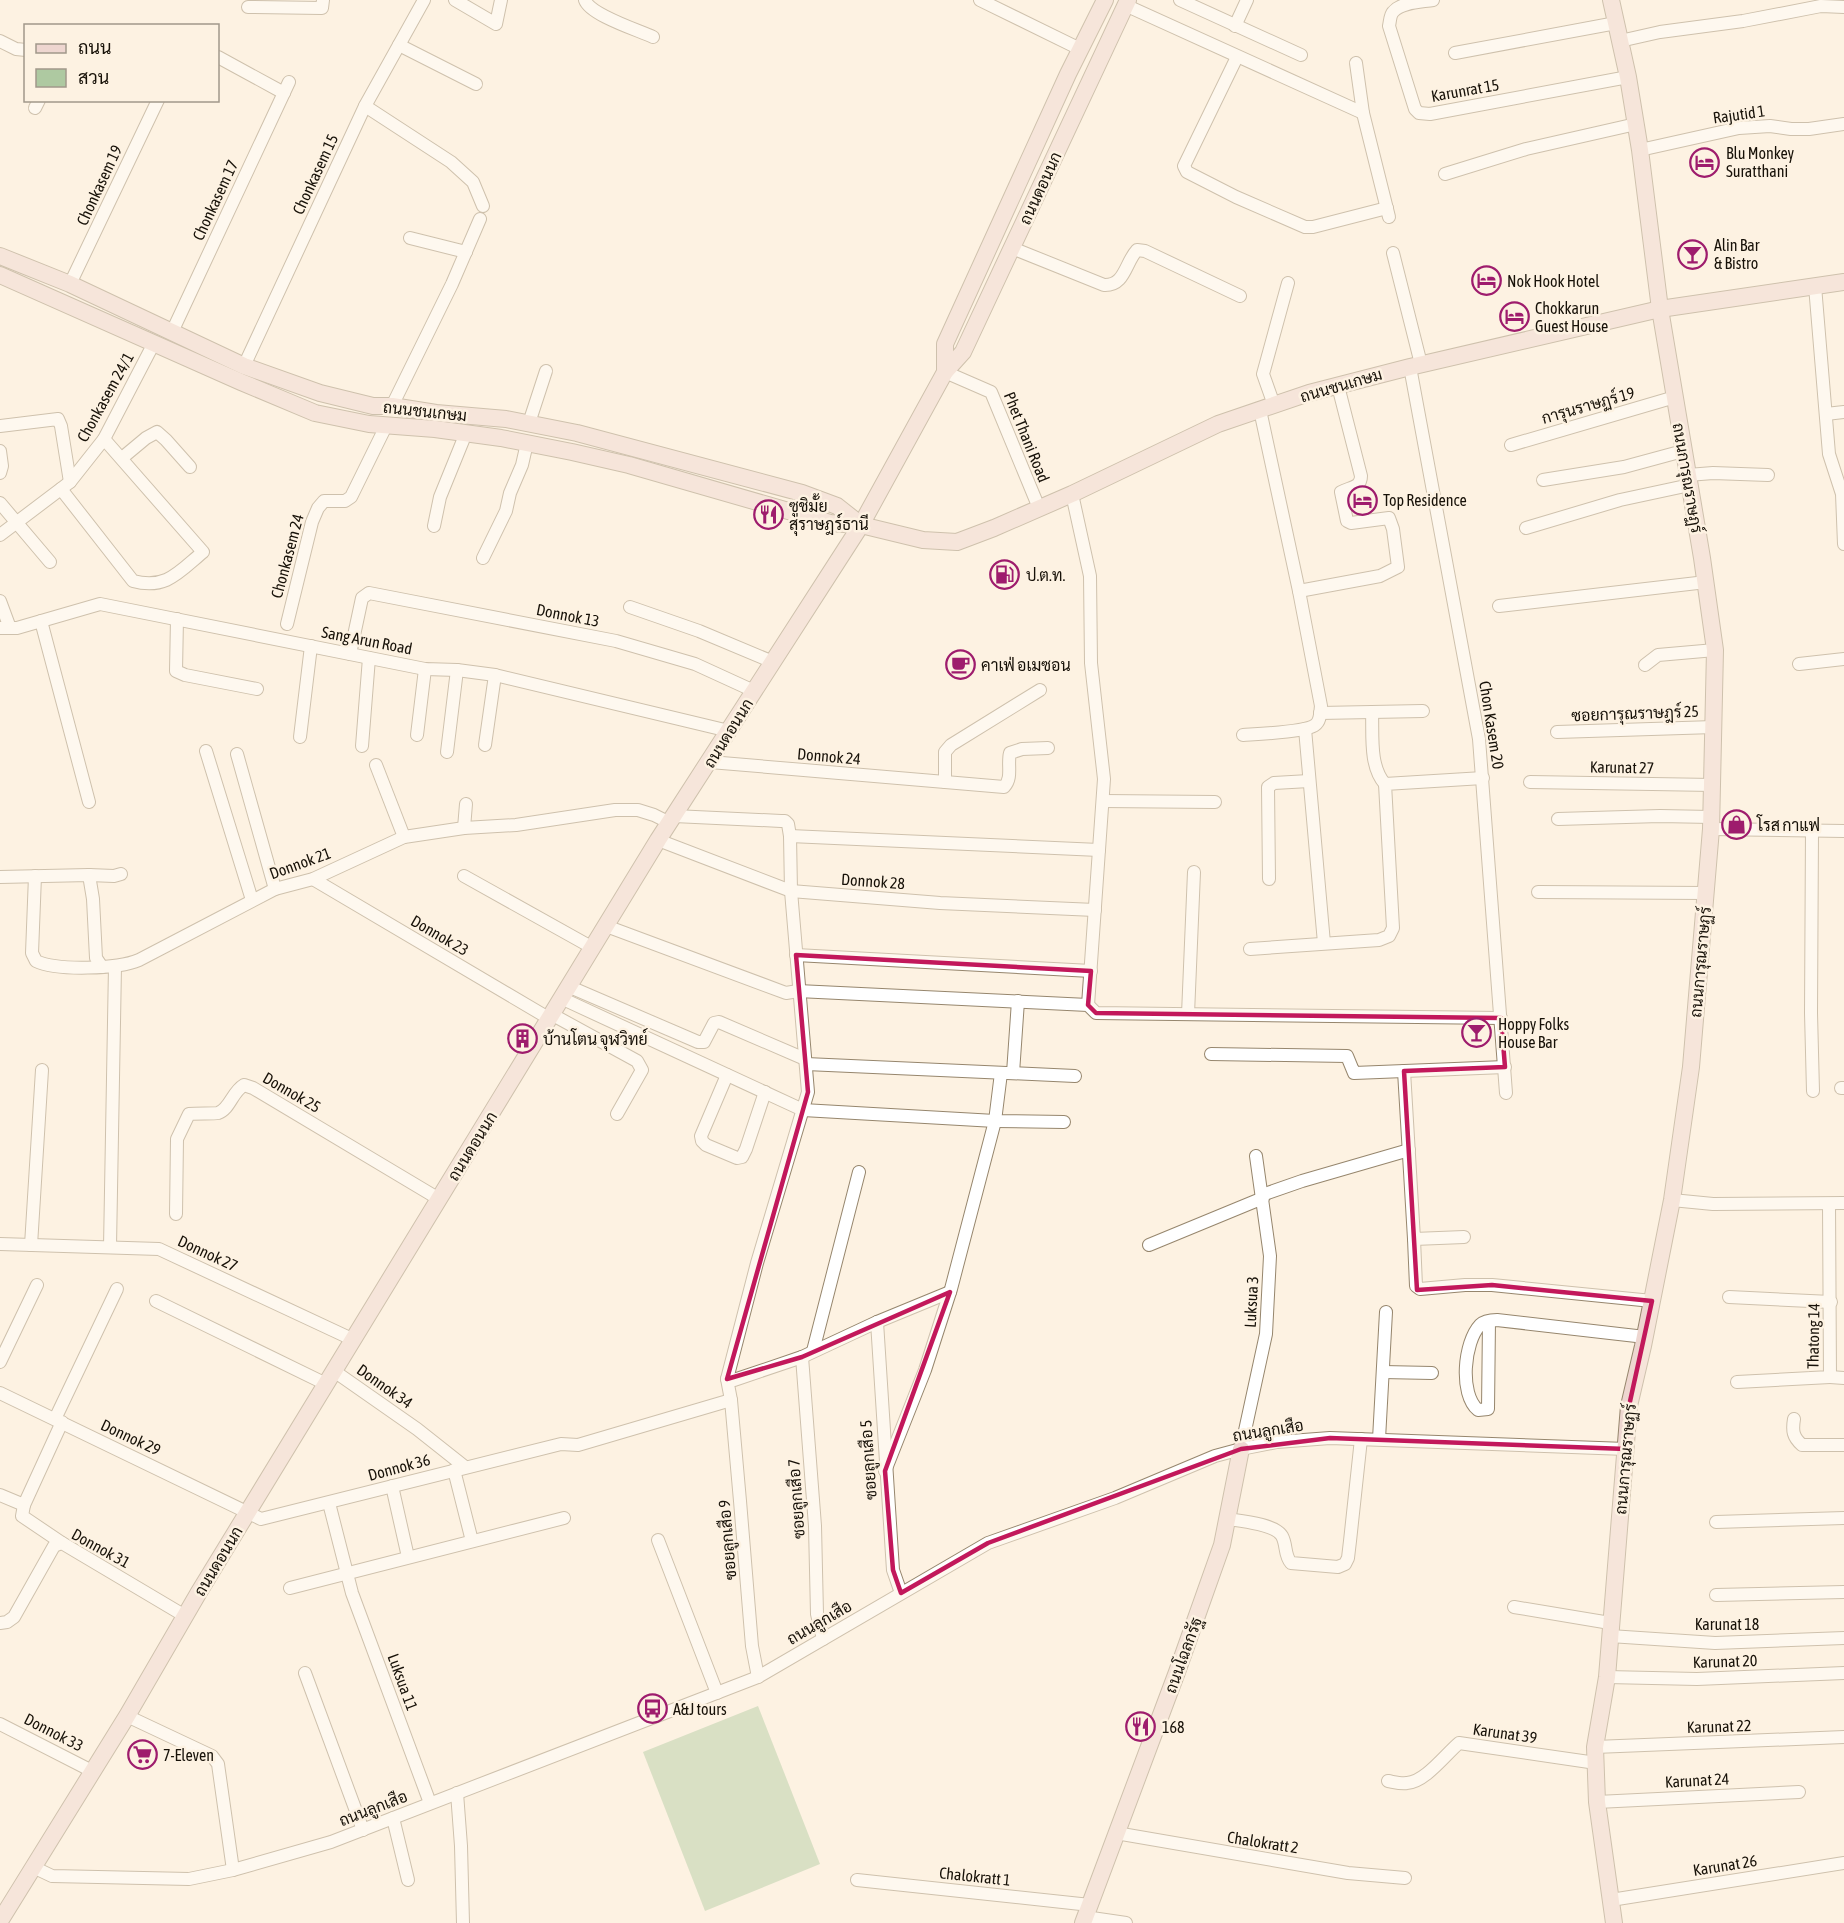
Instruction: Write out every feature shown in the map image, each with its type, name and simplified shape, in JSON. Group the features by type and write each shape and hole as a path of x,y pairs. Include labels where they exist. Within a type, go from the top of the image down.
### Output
{"main road":[{"name":"ถนนดอนนก","path":"945,372 945,344 1080,49 1105,0"},
{"name":"ถนนการุณราษฏร์","path":"1611,0 1636,123 1660,309 1706,582 1715,650 1711,823 1691,1067 1672,1200 1629,1406 1607,1677 1596,1755 1597,1802 1614,1923"},
{"name":"ถนนดอนนก","path":"0,1921 127,1716 248,1512 658,840 861,525 945,372 963,352 1127,3"},
{"name":"ถนนชนเกษม","path":"0,256 70,284 244,366 320,393 373,406 392,406 436,413 506,419 577,433 802,493 837,506 861,525"},
{"name":"ถนนชนเกษม","path":"0,275 315,413 369,424 387,424 527,443 629,465 830,523 861,525 923,540 957,542 1072,494 1218,424 1338,386 1416,365 1660,309 1844,282"},
{"name":"ถนนโฉลกรัฐ","path":"1086,1915 1178,1672 1222,1545 1241,1449"}],"street":[{"path":"248,8 322,8 323,0"},
{"name":"Chonkasem 15","path":"244,366 365,106 424,0"},
{"path":"455,0 496,24 501,0"},
{"path":"585,0 587,6 598,13 653,37"},
{"path":"980,0 1080,49"},
{"path":"1180,0 1200,4 1235,26 1301,56"},
{"path":"1235,26 1247,0"},
{"name":"Karunrat 15","path":"1433,0 1408,4 1396,9 1392,13 1389,26 1415,109 1419,112 1430,114 1628,77"},
{"path":"1127,3 1237,57 1363,112"},
{"path":"1620,41 1660,32 1743,21 1821,6 1844,7"},
{"path":"1455,53 1616,23"},
{"path":"0,42 24,50"},
{"path":"399,45 476,84"},
{"name":"Chonkasem 17","path":"172,332 286,87 219,57"},
{"path":"1237,57 1184,166 1187,172 1305,227 1388,213 1363,112 1356,63"},
{"name":"Chonkasem 19","path":"70,284 157,102"},
{"path":"365,106 451,162 473,182 483,206"},
{"path":"1445,174 1526,149 1636,123"},
{"name":"Rajutid 1","path":"1640,150 1739,128 1770,126 1809,129 1844,124"},
{"path":"392,406 452,284 480,219"},
{"path":"410,238 466,252"},
{"path":"1012,248 1104,285 1118,282 1137,250 1145,251 1240,296"},
{"name":"Chon Kasem 20","path":"1393,253 1416,365 1479,739 1506,1093"},
{"path":"1243,735 1305,729 1315,725 1319,720 1321,706 1267,408 1263,374 1288,283"},
{"path":"1815,286 1829,454 1842,494 1844,544"},
{"name":"Chonkasem 24/1","path":"0,535 66,486 104,439 154,343"},
{"path":"529,423 546,371"},
{"name":"Phet Thani Road","path":"945,372 991,392 1039,508"},
{"path":"1299,591 1380,576 1398,567 1393,529 1389,518 1351,523 1347,520 1341,492 1358,485 1361,476 1338,386"},
{"name":"การุนราษฏร์ 19","path":"1511,444 1675,397"},
{"path":"1826,414 1844,412"},
{"path":"0,426 58,419 61,426 66,486 132,581 144,584 165,582 203,552 104,439"},
{"name":"Chonkasem 24","path":"287,624 312,522 318,508 324,501 345,501 351,497 387,424"},
{"path":"122,458 157,432 190,466"},
{"path":"434,526 440,497 466,434"},
{"path":"483,558 506,511 527,443"},
{"path":"1543,480 1624,467 1683,451"},
{"path":"0,452 2,466 0,472"},
{"path":"1526,528 1713,473 1768,475"},
{"path":"1072,494 1090,576 1091,663 1104,779 1088,1005"},
{"path":"0,503 50,562"},
{"path":"1499,606 1706,582"},
{"name":"Donnok 13","path":"350,654 362,598 369,593 616,641 695,664 754,691"},
{"path":"0,601 5,628"},
{"name":"Sang Arun Road","path":"5,628 17,628 100,604 425,669 495,675 729,731"},
{"path":"630,607 773,662"},
{"path":"177,619 176,671 185,675 257,689"},
{"path":"41,621 88,802"},
{"path":"300,737 311,646"},
{"path":"1646,665 1658,655 1715,650"},
{"path":"362,746 369,658"},
{"path":"1799,664 1844,659"},
{"path":"417,735 425,669"},
{"path":"447,752 457,670"},
{"path":"485,745 495,675"},
{"path":"945,782 945,752 951,745 1040,690"},
{"path":"1320,713 1423,711"},
{"path":"1250,949 1379,940 1389,936 1393,928 1385,784 1379,777 1374,758 1372,712"},
{"name":"ซอยการุณราษฎร์ 25","path":"1557,732 1714,727"},
{"path":"1305,729 1324,944"},
{"name":"Donnok 24","path":"710,762 1004,787 1009,778 1010,753 1022,748 1048,748"},
{"path":"206,751 252,900"},
{"path":"237,754 275,889"},
{"path":"376,765 404,837"},
{"path":"1385,784 1483,778"},
{"path":"1269,879 1268,787 1274,783 1309,781"},
{"name":"Karunat 27","path":"1530,782 1713,785"},
{"path":"1103,801 1215,802"},
{"path":"464,828 466,804"},
{"name":"Donnok 21","path":"35,876 32,953 36,961 45,965 108,966 130,964 275,889 313,879 404,837 464,828 516,825 615,810 638,810 672,819"},
{"path":"1558,819 1660,816 1711,823 1812,831 1844,831"},
{"path":"672,819 781,820 788,824 790,836 791,891 798,991 808,1092 757,1263 727,1379 734,1380 808,1354 950,1292"},
{"path":"1812,831 1811,1013 1814,1091"},
{"path":"790,836 1099,850"},
{"name":"Donnok 28","path":"658,840 791,891 940,903 1095,910"},
{"path":"1188,1014 1194,872"},
{"path":"0,877 121,874"},
{"path":"89,875 93,899 96,958 108,966 110,1247"},
{"path":"464,876 592,948"},
{"name":"Donnok 23","path":"313,879 552,1017 637,1061 642,1070 617,1114"},
{"path":"1538,892 1706,893"},
{"path":"606,926 786,993 798,991 1088,1005 1096,1013 1501,1018"},
{"path":"796,955 1091,971"},
{"path":"566,993 698,1042 704,1042 714,1023 719,1022 805,1061 1075,1076"},
{"path":"566,993 727,1075 803,1110 996,1121 1064,1122"},
{"path":"885,1471 925,1370 950,1292 996,1121 1007,1073 1018,1001"},
{"path":"1211,1054 1347,1056 1354,1073 1505,1067"},
{"path":"31,1245 42,1070"},
{"path":"1404,1071 1416,1286 1420,1289 1492,1285 1652,1301"},
{"path":"727,1075 701,1136 706,1145 737,1158 742,1157 765,1092"},
{"name":"Donnok 25","path":"176,1214 177,1139 189,1114 204,1112 216,1114 225,1109 237,1089 244,1085 253,1088 439,1199"},
{"path":"1149,1245 1302,1181 1409,1150"},
{"name":"Luksua 3","path":"1241,1449 1266,1334 1270,1256 1256,1156"},
{"name":"ซอยลูกเสือ 7","path":"823,1639 818,1614 808,1354 859,1172"},
{"path":"1672,1200 1713,1204 1844,1203"},
{"name":"Thatong 14","path":"1737,1382 1830,1377 1829,1204"},
{"path":"1414,1239 1464,1237"},
{"name":"Donnok 27","path":"0,1244 159,1248 354,1340"},
{"path":"0,1362 37,1285"},
{"path":"62,1543 22,1516 24,1505 58,1420 117,1288"},
{"path":"1729,1297 1831,1302"},
{"name":"Donnok 34","path":"156,1301 330,1378 417,1429 460,1469"},
{"path":"1379,1440 1386,1312"},
{"path":"1489,1321 1488,1409 1478,1410 1468,1391 1466,1363 1468,1351 1482,1323 1489,1321 1497,1320 1645,1337"},
{"name":"ซอยลูกเสือ 5","path":"877,1322 893,1570 901,1593"},
{"path":"1383,1372 1432,1373"},
{"path":"1830,1377 1844,1377"},
{"name":"ซอยลูกเสือ 9","path":"727,1379 731,1400 752,1646 758,1677"},
{"name":"Donnok 29","path":"0,1393 248,1512"},
{"name":"Donnok 36","path":"248,1512 261,1519 561,1444 579,1445 731,1400"},
{"path":"1794,1419 1792,1431 1802,1445 1844,1445"},
{"name":"ถนนลูกเสือ","path":"33,1867 52,1876 189,1880 331,1842 758,1677 988,1543 1115,1498 1215,1456 1241,1449 1277,1442 1330,1438 1626,1449"},
{"path":"1228,1519 1263,1526 1280,1533 1284,1539 1287,1557 1292,1563 1338,1567 1345,1564 1352,1531 1361,1439"},
{"path":"460,1469 472,1541"},
{"path":"392,1486 408,1557"},
{"path":"0,1495 24,1505"},
{"name":"Luksua 11","path":"329,1503 352,1593 430,1803"},
{"path":"290,1588 564,1518"},
{"path":"1716,1522 1844,1518"},
{"path":"658,1540 717,1693"},
{"name":"Donnok 31","path":"0,1623 7,1622 14,1617 54,1546 62,1543 185,1616"},
{"path":"1716,1595 1844,1592"},
{"name":"Karunat 18","path":"1514,1607 1610,1630 1715,1643 1844,1638"},
{"path":"305,1673 363,1830"},
{"name":"Karunat 20","path":"1607,1677 1697,1679 1844,1673"},
{"path":"127,1716 212,1756 218,1764 233,1870"},
{"name":"Donnok 33","path":"0,1724 92,1771"},
{"name":"Karunat 22","path":"1596,1755 1844,1737"},
{"name":"Karunat 39","path":"1388,1781 1407,1783 1422,1779 1459,1743 1596,1755"},
{"name":"Karunat 24","path":"1597,1802 1799,1792"},
{"path":"457,1793 463,1923"},
{"path":"393,1818 408,1880"},
{"name":"Chalokratt 2","path":"1116,1833 1348,1873 1405,1878"},
{"name":"Karunat 26","path":"1611,1900 1844,1863"},
{"name":"Chalokratt 1","path":"856,1880 1126,1923"}],"highlighted area":[{"path":"796,955 1091,971 1088,1005 1096,1013 1501,1018 1505,1067 1404,1071 1417,1290 1492,1285 1652,1301 1629,1406 1626,1449 1330,1438 1241,1449 988,1543 901,1593 893,1570 885,1471 950,1292 802,1357 727,1379 808,1092"}],"green space":[{"path":"758,1706 820,1864 705,1911 643,1752"}],"place":[{"name":"Blu Monkey Suratthani","path":"1705,162"},
{"name":"Alin Bar & Bistro","path":"1693,254"},
{"name":"Nok Hook Hotel","path":"1486,281"},
{"name":"Chokkarun Guest House","path":"1514,317"},
{"name":"Top Residence","path":"1362,500"},
{"name":"ซูชิมั้ย สุราษฎร์ธานี","path":"768,515"},
{"name":"ป.ต.ท.","path":"1005,575"},
{"name":"คาเฟ่ อเมซอน","path":"960,665"},
{"name":"โรส กาแฟ","path":"1736,825"},
{"name":"Hoppy Folks House Bar","path":"1477,1033"},
{"name":"บ้านโตน จุฬวิทย์","path":"522,1039"},
{"name":"A&J tours","path":"652,1709"},
{"name":"168","path":"1141,1727"},
{"name":"7-Eleven","path":"142,1755"}]}
